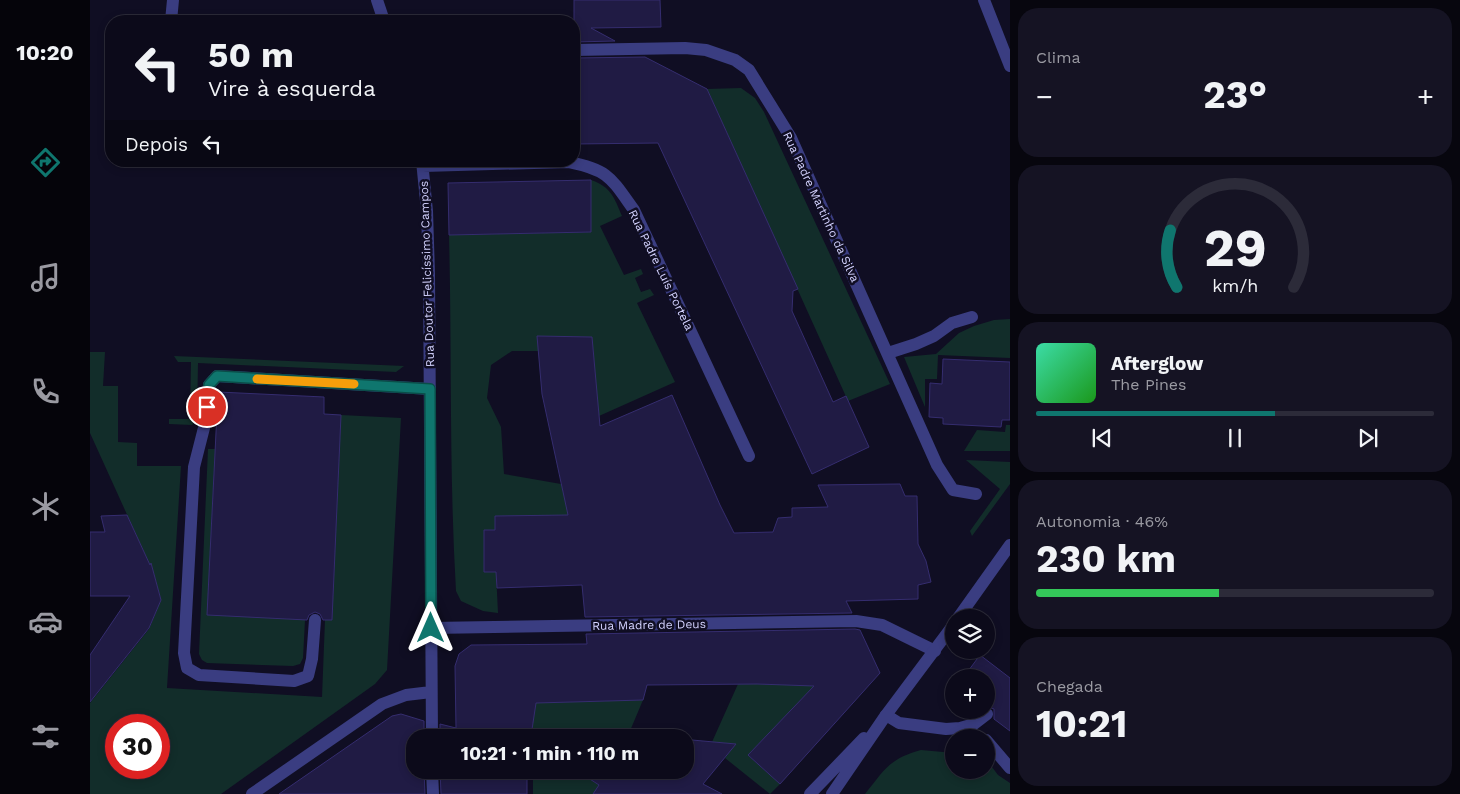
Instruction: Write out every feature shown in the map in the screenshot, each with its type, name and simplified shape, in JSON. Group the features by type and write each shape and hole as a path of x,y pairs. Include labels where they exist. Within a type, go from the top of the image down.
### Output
{"street":[{"path":"172,15 173,0"},
{"path":"377,0 382,15"},
{"path":"984,0 1010,66"},
{"name":"Rua Padre Martinho da Silva","path":"580,50 685,48 706,50 735,60 749,70 791,138 937,465 953,490 976,494"},
{"name":"Rua Padre Luís Portela","path":"580,164 592,167 612,179 634,210 749,456"},
{"name":"Rua Doutor Felicíssimo Campos","path":"423,167 429,274 432,729"},
{"path":"888,353 916,344 934,336 952,324 972,317"},
{"path":"314,620 312,659 308,676 294,681 199,675 187,668 184,653 194,467 206,420 209,385 217,376 430,389"},
{"path":"964,609 1010,545"},
{"name":"Rua Madre de Deus","path":"431,628 867,622 882,624 935,651"},
{"path":"832,794 886,715 945,637"},
{"path":"252,794 382,704 406,695 431,692"},
{"path":"886,715 899,723 918,727 946,729 974,724 980,719"},
{"path":"810,794 886,715"},
{"path":"974,724 978,729"},
{"path":"995,750 1010,768"},
{"path":"432,779 433,794"}],"green space":[{"path":"741,88 755,98 764,112 890,384 848,401 707,89"},
{"path":"591,180 607,189 617,203 622,216 600,226 624,275 641,269 643,274 635,278 641,292 650,289 654,295 637,303 675,382 599,416 592,337 537,336 539,351 512,351 491,365 487,398 501,427 504,474 561,484 579,482 584,515 542,516 495,530 484,530 484,572 496,572 498,613 483,611 461,601 456,591 452,502 449,235 591,232"},
{"path":"1010,319 1010,358 938,355 937,379 925,379 925,407 904,357 936,354 959,333 994,320"},
{"path":"90,352 105,352 103,386 118,386 118,442 137,443 137,466 181,466 167,688 322,697 325,620 332,620 341,415 401,418 387,670 375,684 221,794 90,794 90,703 149,629 161,600 154,574 90,433"},
{"path":"174,356 404,366 396,372 198,363 197,420 192,425 169,424 169,419 190,419 191,362 178,362"},
{"path":"1006,425 1010,425 1010,451 964,451 977,430 1005,432"},
{"path":"208,449 215,449 209,574 305,620 303,658 300,664 293,666 207,663 202,660 199,654"},
{"path":"966,460 1010,462 1010,484 972,536 970,531 1000,489"},
{"path":"817,683 748,755 780,784 770,794 725,758 735,744 712,742 738,684"},
{"path":"643,700 631,729 533,729 533,703"},
{"path":"921,750 945,752 945,779 995,779 995,771 1010,783 1010,794 865,794 883,771 894,761"},
{"path":"533,779 590,779 599,785 593,794 533,794"}],"building":[{"path":"574,0 660,0 661,27 591,28 615,41 580,42 580,15 574,15"},
{"path":"645,57 707,89 798,289 793,291 792,311 833,402 846,396 869,447 812,474 658,143 580,144 580,58"},
{"path":"591,180 591,232 449,235 448,183"},
{"path":"537,336 592,337 600,426 672,395 734,533 773,532 778,518 792,517 792,508 828,507 818,485 900,484 905,496 917,496 918,544 926,561 931,582 918,585 918,599 846,601 852,613 585,617 582,585 497,588 496,572 484,572 484,530 495,530 495,516 568,515 542,394"},
{"path":"943,359 1010,362 1010,420 1002,420 1001,427 943,424 943,418 929,417 930,383 942,384"},
{"path":"218,392 324,397 324,414 341,415 332,620 323,620 320,614 315,612 309,615 307,620 207,615"},
{"path":"127,515 150,565 151,563 161,600 149,628 90,702 90,655 130,596 90,596 90,532 105,532 101,516"},
{"path":"855,629 860,630 880,673 780,784 748,755 814,686 757,684 647,685 643,700 536,703 532,729 440,729 440,724 456,728 455,666 459,654 471,645 587,644 586,634"},
{"path":"977,659 985,659 1010,678 1010,731 994,719 995,669 970,669"},
{"path":"401,714 424,721 424,729 406,729 406,779 424,779 425,794 279,794 392,716"},
{"path":"694,740 736,744 703,784 722,794 593,794 599,785 590,779 694,779"},
{"path":"440,779 527,779 527,794 441,794"}],"slow traffic":[{"path":"257,379 354,384"}],"route":[{"path":"207,407 209,385 217,376 430,389 431,628"}]}
